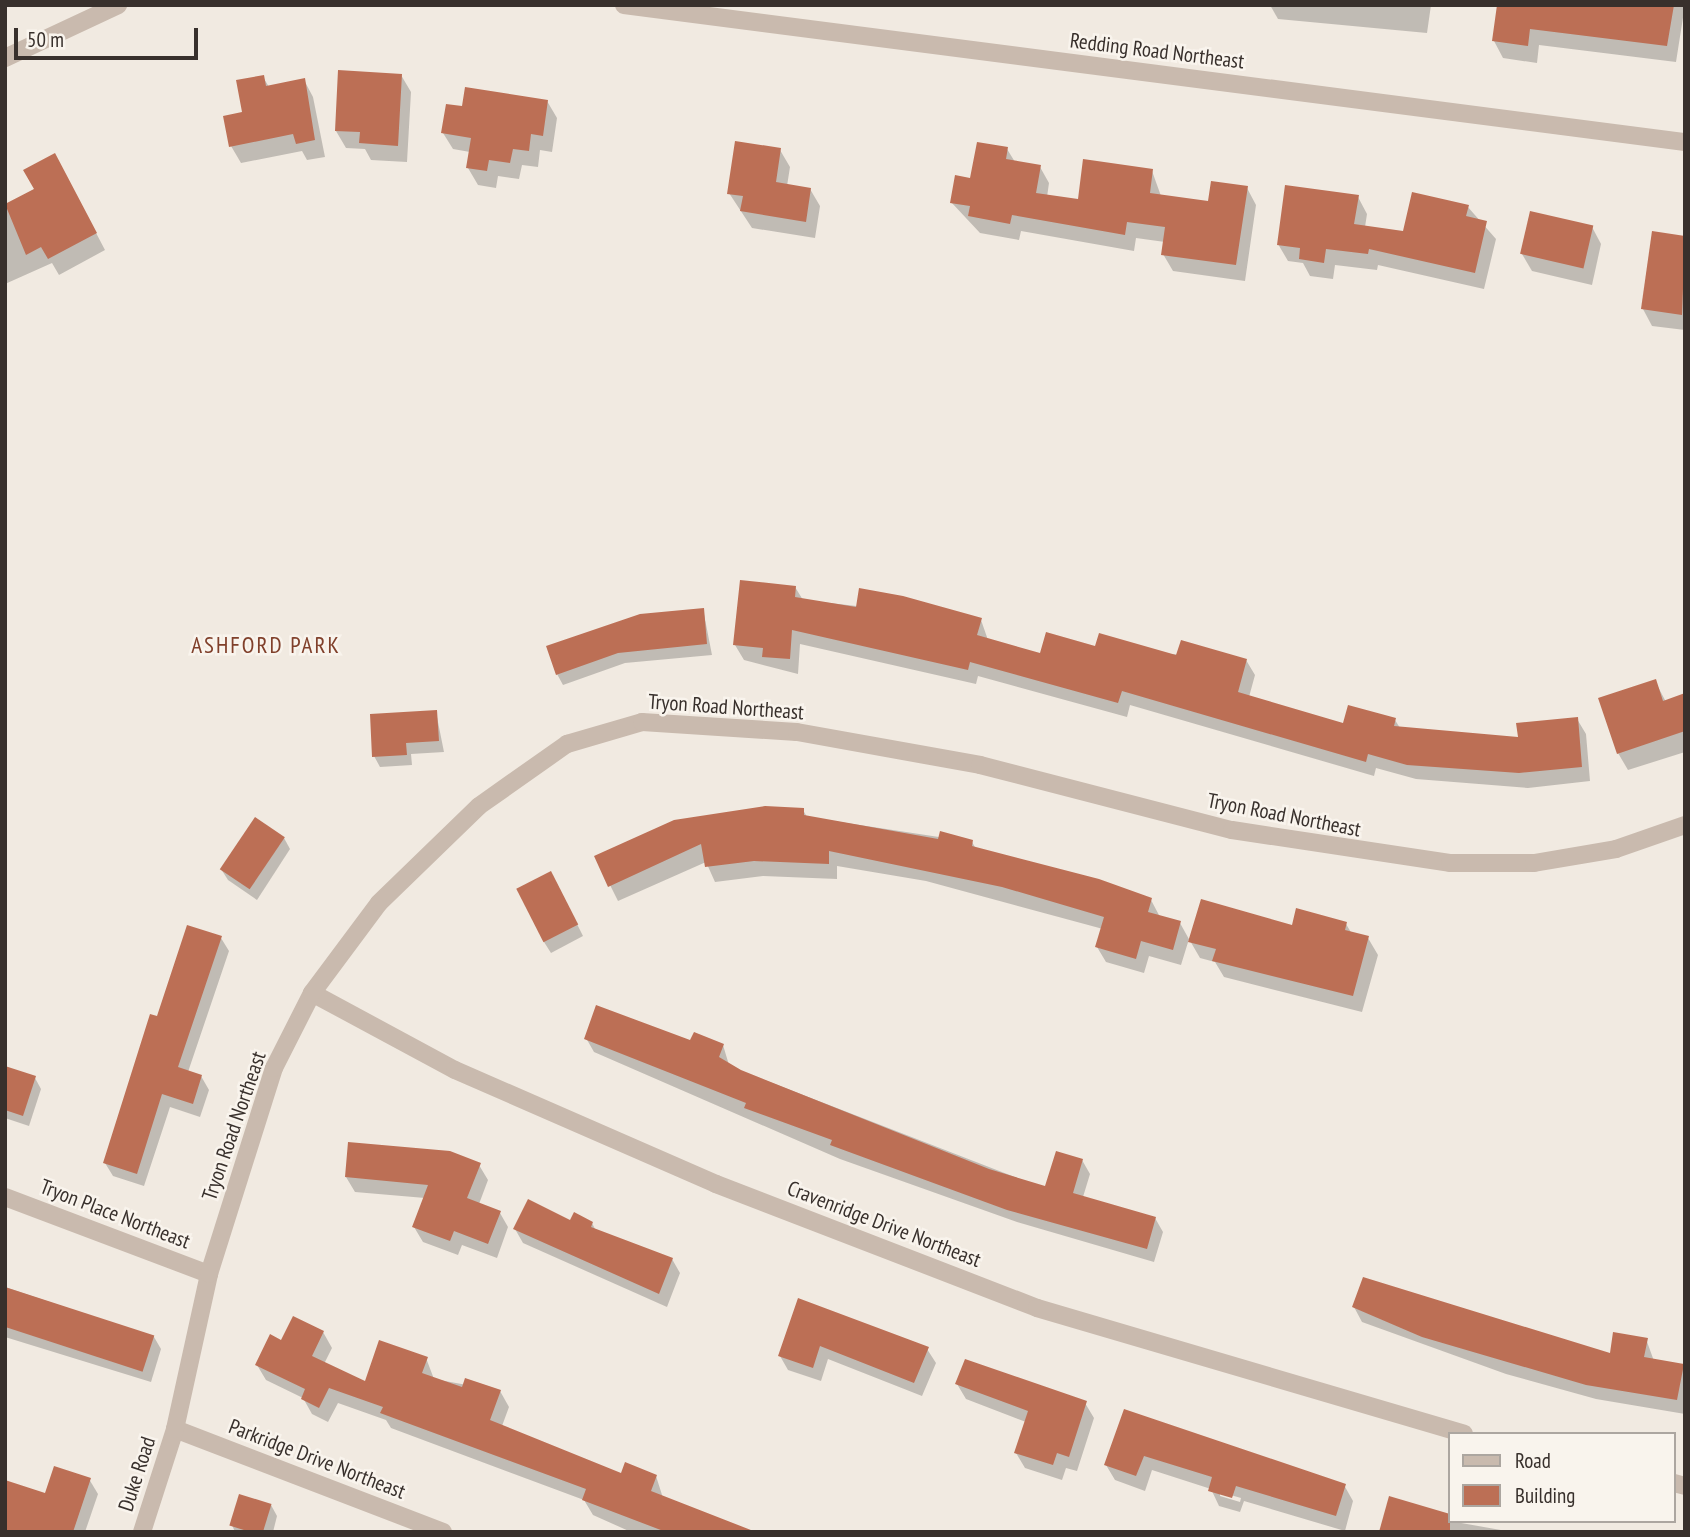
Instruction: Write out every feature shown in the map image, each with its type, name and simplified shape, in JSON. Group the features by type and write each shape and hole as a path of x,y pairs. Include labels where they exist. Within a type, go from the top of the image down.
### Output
{"street":[{"path":"5,58 118,5"},
{"name":"Redding Road Northeast","path":"624,5 678,8 1685,142"},
{"name":"Tryon Road Northeast","path":"175,1429 209,1274 274,1068 312,993 379,903 479,806 567,744 642,722 810,734 980,765 1232,830 1437,862 1534,863 1616,849 1685,825"},
{"name":"Cravenridge Drive Northeast","path":"312,993 455,1070 716,1184 1037,1308 1457,1432"},
{"name":"Tryon Place Northeast","path":"5,1197 209,1274"},
{"name":"Duke Road","path":"142,1532 175,1429"},
{"name":"Parkridge Drive Northeast","path":"175,1429 443,1532"}],"building":[{"path":"1497,5 1674,5 1667,46 1530,29 1528,46 1492,41"},
{"path":"338,70 402,74 398,146 359,143 360,132 335,131"},
{"path":"264,75 266,86 305,78 315,140 296,144 293,134 229,147 223,116 242,112 236,80"},
{"path":"465,87 548,100 543,136 531,134 529,151 513,149 510,163 489,160 487,171 466,168 471,138 441,133 446,104 462,106"},
{"path":"735,141 781,148 776,182 811,188 806,222 740,211 743,196 727,194"},
{"path":"977,142 1008,147 1006,159 1041,165 1036,193 1078,199 1083,159 1153,169 1150,193 1208,201 1211,181 1248,186 1236,265 1161,255 1165,227 1127,222 1125,235 1012,215 1010,224 968,216 970,206 950,203 955,175 970,178"},
{"path":"55,153 97,233 48,259 41,247 26,255 5,204 34,189 23,170"},
{"path":"1285,185 1359,195 1354,224 1403,231 1412,192 1469,205 1466,216 1487,221 1475,273 1369,249 1368,254 1326,249 1324,263 1299,259 1300,248 1277,245"},
{"path":"1530,211 1593,226 1583,268 1520,254"},
{"path":"1652,231 1685,236 1682,315 1641,309"},
{"path":"740,580 796,586 795,597 856,607 859,588 903,596 982,618 977,635 1040,653 1046,632 1095,646 1099,633 1176,655 1181,640 1247,659 1238,692 1343,723 1348,705 1396,718 1394,726 1518,737 1516,723 1578,717 1582,767 1519,773 1407,765 1368,754 1366,762 1122,691 1118,703 970,662 968,670 792,630 790,659 762,657 763,648 733,645"},
{"path":"704,608 707,644 618,653 556,675 546,646 640,614"},
{"path":"1656,679 1663,701 1685,693 1685,731 1617,754 1598,698"},
{"path":"437,710 439,741 406,743 407,755 372,757 370,714"},
{"path":"765,806 804,808 804,815 938,839 940,831 973,840 972,846 1099,879 1152,898 1148,912 1181,921 1173,950 1141,941 1136,959 1095,947 1104,917 1002,887 829,851 829,864 754,861 705,867 701,844 608,887 594,856 674,820"},
{"path":"255,817 285,837 250,889 220,869"},
{"path":"551,871 578,924 543,942 516,889"},
{"path":"1201,899 1292,925 1296,908 1347,922 1345,930 1369,936 1353,996 1212,961 1216,949 1188,942"},
{"path":"187,925 222,936 178,1067 202,1075 193,1104 162,1094 137,1174 103,1163 150,1014 157,1016"},
{"path":"596,1005 690,1040 694,1032 724,1044 719,1057 741,1070 989,1169 1045,1186 1056,1151 1083,1159 1073,1193 1156,1217 1147,1249 1007,1210 830,1145 832,1140 744,1108 746,1103 584,1039"},
{"path":"5,1066 36,1076 23,1116 5,1110"},
{"path":"348,1142 450,1151 481,1163 467,1198 501,1211 488,1244 454,1231 450,1241 412,1227 428,1185 345,1177"},
{"path":"528,1199 570,1220 574,1212 593,1222 591,1227 673,1258 659,1294 513,1229"},
{"path":"1363,1277 1610,1353 1613,1332 1648,1338 1644,1357 1684,1364 1677,1400 1586,1385 1422,1337 1352,1307"},
{"path":"5,1287 154,1336 143,1372 5,1327"},
{"path":"798,1298 929,1347 914,1383 820,1346 813,1368 778,1356"},
{"path":"293,1316 324,1331 312,1356 365,1381 379,1340 428,1357 422,1373 462,1387 465,1378 501,1390 490,1420 621,1473 625,1462 657,1475 651,1491 756,1532 666,1532 582,1500 586,1489 380,1413 383,1407 329,1388 319,1408 301,1399 305,1389 255,1365 270,1334 281,1340"},
{"path":"965,1359 1087,1401 1069,1457 1057,1453 1053,1465 1014,1453 1028,1411 955,1384"},
{"path":"1124,1409 1346,1484 1336,1516 1236,1486 1232,1498 1208,1491 1212,1477 1144,1456 1136,1476 1104,1465"},
{"path":"54,1466 91,1478 73,1532 5,1532 5,1480 45,1493"},
{"path":"239,1494 272,1504 263,1532 250,1532 229,1526"},
{"path":"1389,1496 1448,1513 1450,1523 1450,1532 1379,1532"}],"district":[{"name":"ASHFORD PARK","path":"266,645"}]}
